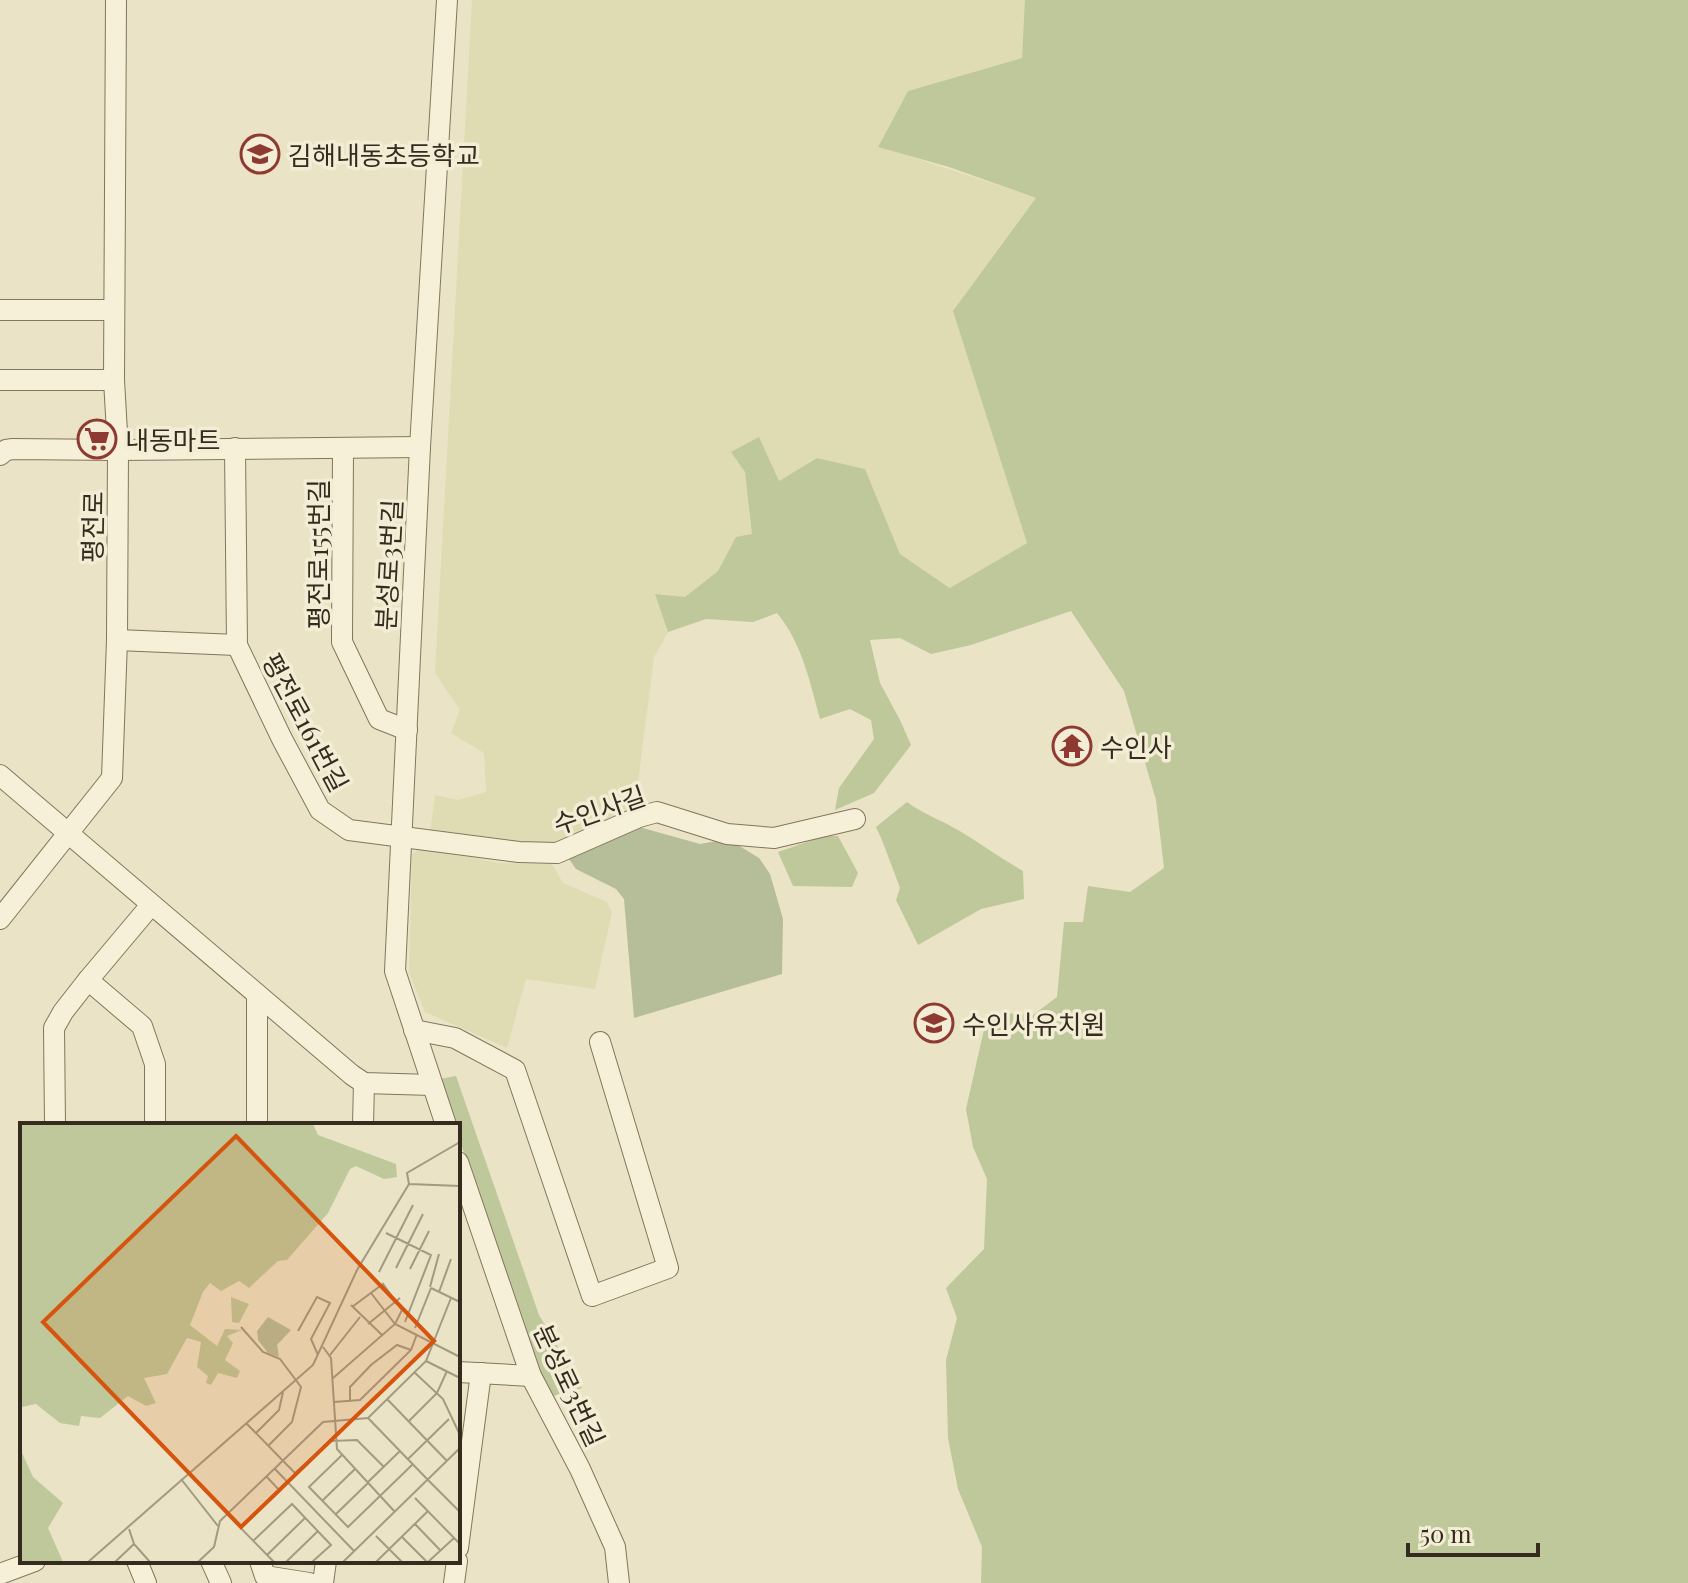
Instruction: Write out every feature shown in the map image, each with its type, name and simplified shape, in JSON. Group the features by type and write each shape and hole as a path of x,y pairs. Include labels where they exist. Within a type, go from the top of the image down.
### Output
{"street":[{"name":"평전로","path":"0,919 112,778 117,640 118,450 114,380 116,0"},
{"name":"분성로3번길","path":"445,1123 395,971 420,447 447,0"},
{"path":"0,310 114,310"},
{"path":"0,380 114,380"},
{"name":"평전로155번길","path":"0,455 13,449 420,447"},
{"path":"235,448 237,645"},
{"name":"평전로155번길","path":"343,448 342,642 379,719 407,730"},
{"name":"평전로161번길","path":"117,640 237,645 320,810 349,830 403,837"},
{"path":"0,775 364,1083 432,1085"},
{"name":"수인사길","path":"403,837 519,852 557,853 657,812 727,834 774,838 855,819"},
{"path":"55,1123 54,1028 88,980 151,905"},
{"path":"88,980 142,1026 155,1064 155,1123"},
{"path":"257,995 257,1123"},
{"path":"414,1030 455,1038 515,1070 592,1296 668,1268 600,1042"},
{"path":"363,1123 364,1083"},
{"name":"분성로3번길","path":"460,1168 531,1376 580,1469 615,1547 619,1583"},
{"path":"460,1372 531,1376"},
{"path":"460,1508 481,1373"},
{"path":"0,1574 30,1563"},
{"path":"138,1563 146,1583"},
{"path":"212,1563 221,1583"},
{"path":"261,1563 265,1576 309,1583"},
{"path":"323,1583 326,1563"},
{"path":"454,1583 457,1563"}],"shaded area":[{"path":"472,0 1027,0 1022,58 908,91 878,146 1037,198 954,311 1027,543 951,588 900,554 865,469 817,458 779,481 759,438 745,472 753,534 736,538 718,571 685,597 655,594 668,632 654,657 634,814 555,847 430,832 435,795 458,800 486,792 484,753 451,733 460,710 435,673"},
{"path":"424,846 498,863 552,864 563,883 607,902 612,912 595,989 526,979 507,1048 425,1012 409,972 412,854"}],"green space":[{"path":"1025,0 1688,0 1688,1583 981,1583 982,1547 958,1489 948,1438 946,1360 957,1318 946,1288 984,1249 987,1179 973,1147 966,1109 988,1012 1033,1015 1057,997 1064,922 1083,922 1088,886 1130,892 1164,868 1156,800 1124,691 1071,611 971,645 931,654 900,638 870,640 880,683 911,745 874,793 835,810 839,788 874,739 871,720 850,709 820,719 799,650 777,613 753,622 706,619 668,632 655,594 685,597 718,571 736,537 752,534 745,472 731,452 759,437 779,481 817,458 865,469 900,554 950,588 1027,543 953,311 1036,198 949,167 878,147 908,91 1022,58"},
{"path":"907,802 1023,871 1024,899 981,909 918,945 896,900 900,888 876,827"},
{"path":"632,825 700,844 728,839 759,858 770,874 783,919 782,974 634,1018 624,899 616,889 576,869 569,859"},
{"path":"824,836 838,836 858,873 852,887 793,886 778,852"},
{"path":"456,1076 539,1315 582,1388 550,1397 536,1378 460,1140 460,1123 454,1123 440,1079"}],"place":[{"name":"김해내동초등학교","path":"260,154"},
{"name":"내동마트","path":"97,439"},
{"name":"수인사","path":"1072,746"},
{"name":"수인사유치원","path":"934,1023"}]}
